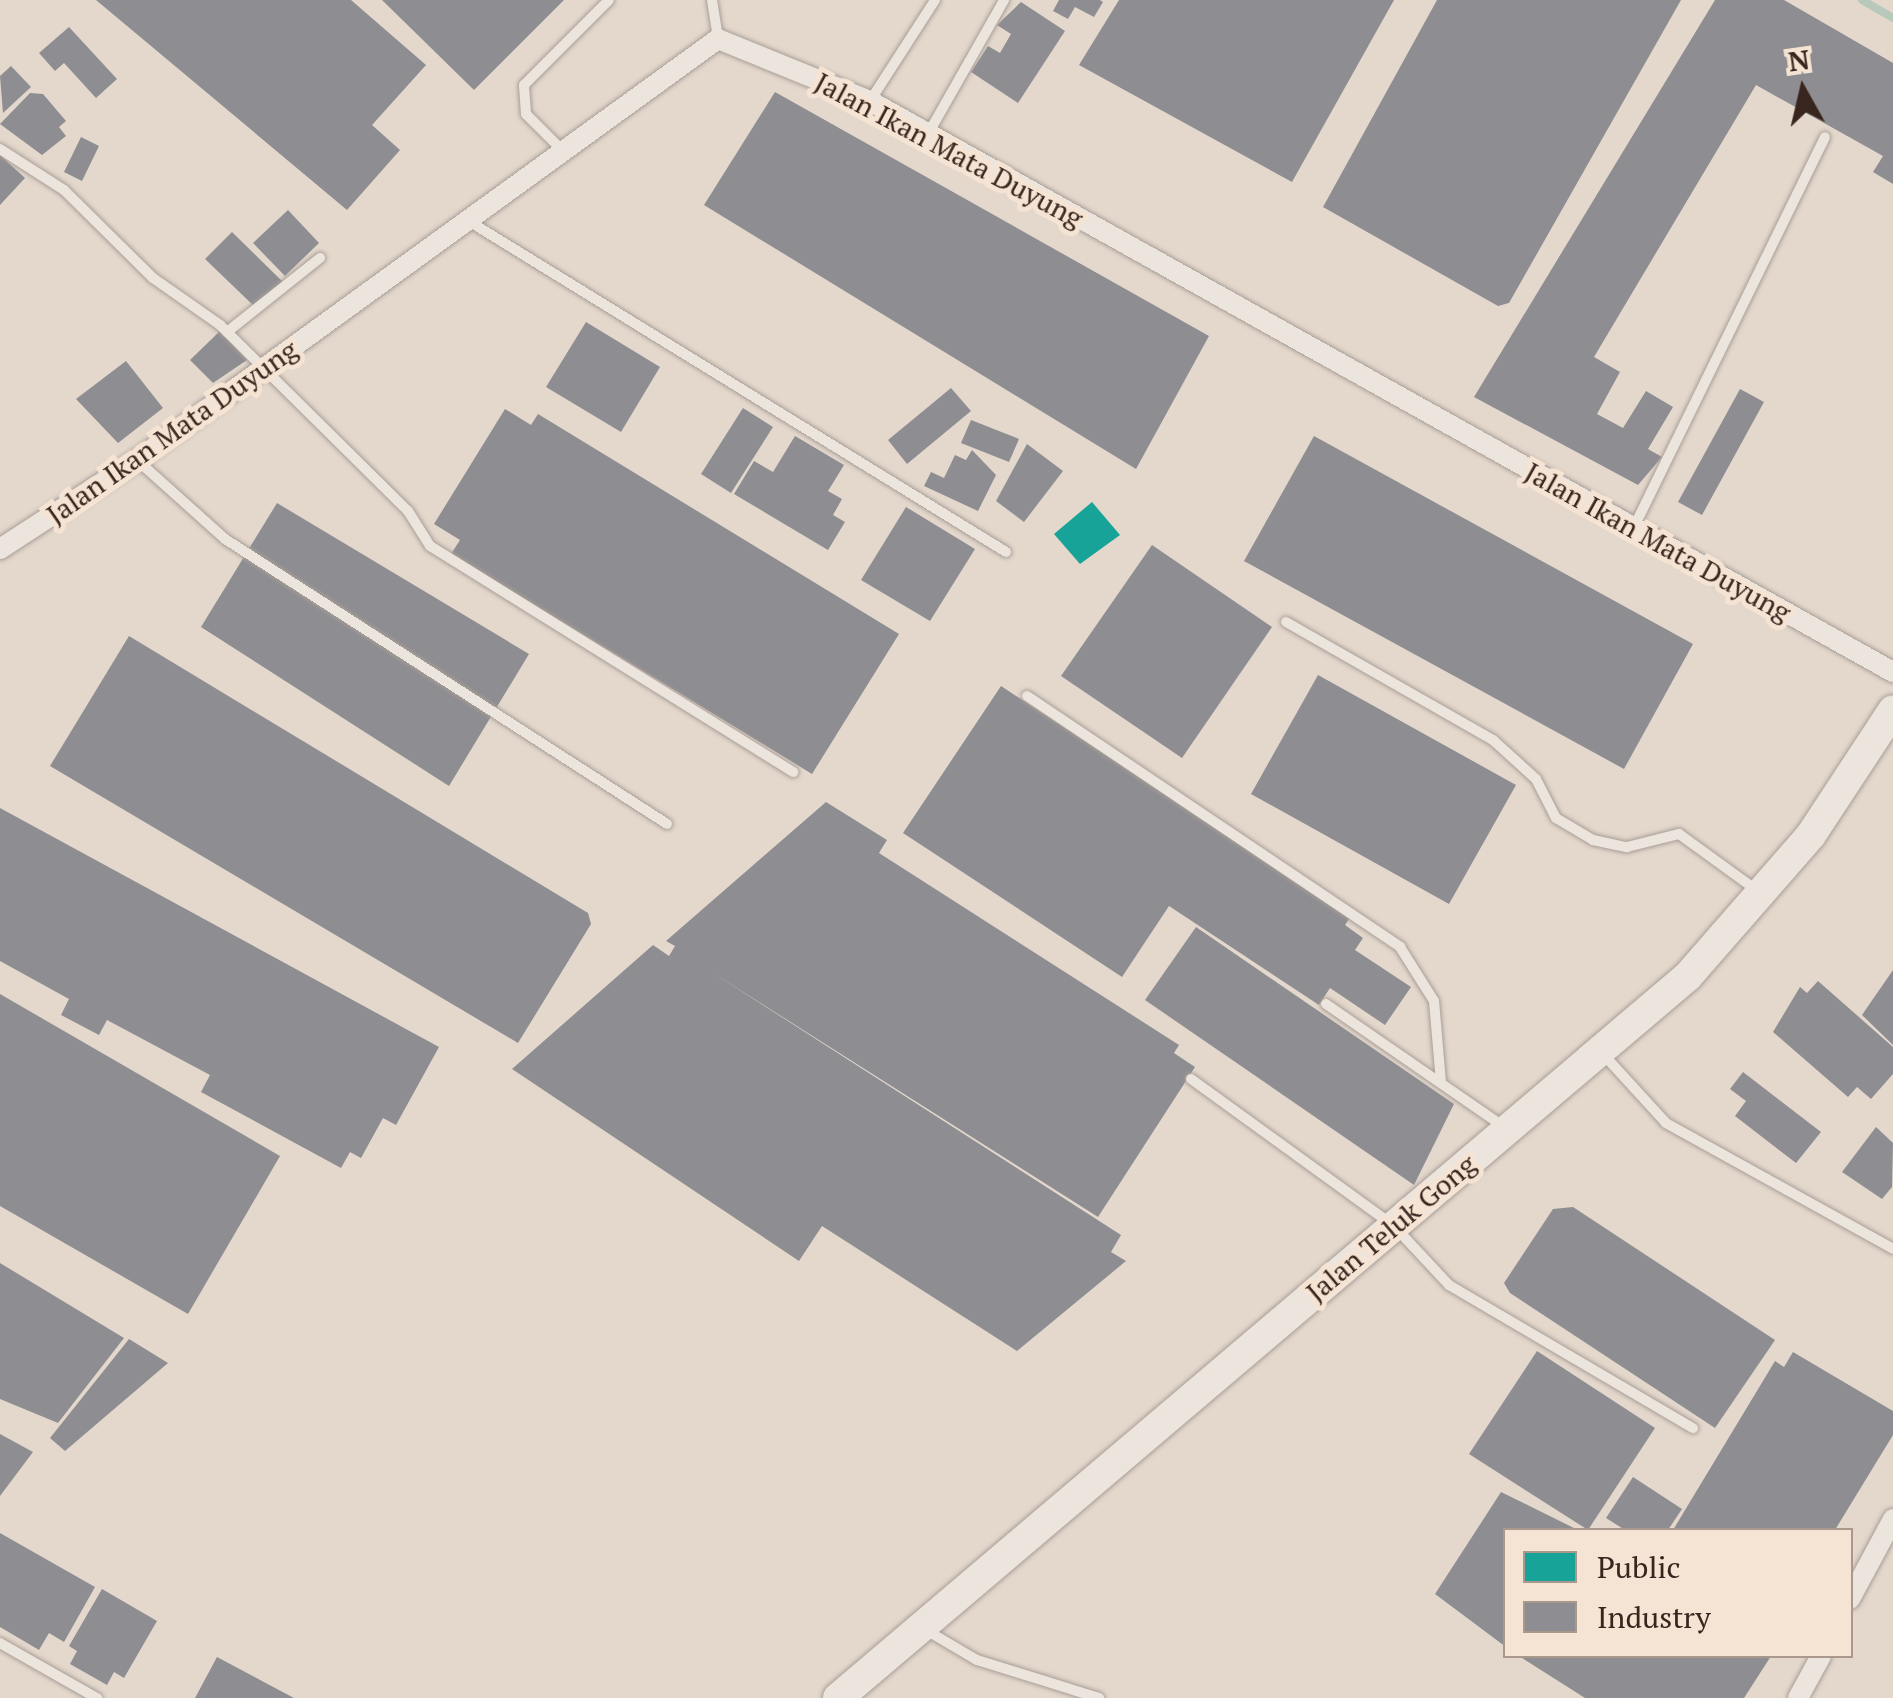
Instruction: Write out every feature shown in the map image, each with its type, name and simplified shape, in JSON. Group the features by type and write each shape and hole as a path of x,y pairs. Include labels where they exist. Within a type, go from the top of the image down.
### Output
{"street":[{"name":"Jalan Ikan Mata Duyung","path":"0,549 138,460 718,39 870,101 1893,672"},
{"name":"Jalan Teluk Gong","path":"838,1698 1600,1050 1764,895 1893,710"},
{"path":"1853,1593 1893,1519"},
{"path":"1798,1698 1819,1658"}],"lane":[{"path":"561,150 526,114 524,84 609,0"},
{"path":"712,0 718,39"},
{"path":"870,101 935,0"},
{"path":"927,135 1004,0"},
{"path":"1633,528 1824,137"},
{"path":"0,149 64,190 152,278 227,332 408,511 430,546 793,772"},
{"path":"466,220 1006,552"},
{"path":"227,332 320,258"},
{"path":"138,460 225,539 667,824"},
{"path":"1286,622 1492,740 1536,778 1556,818 1593,840 1628,847 1679,834 1764,895"},
{"path":"1027,696 1400,947 1434,1001 1441,1082"},
{"path":"1326,1004 1508,1129"},
{"path":"1600,1050 1666,1123 1893,1249"},
{"path":"1191,1080 1394,1226 1449,1285 1693,1428"},
{"path":"922,1626 977,1660 1099,1698"},
{"path":"0,1643 97,1698"}],"building: Public":[{"path":"1092,502 1120,535 1080,564 1054,534"}],"building: Industry":[{"path":"96,0 351,0 426,65 372,125 400,150 347,210"},
{"path":"382,0 564,0 474,90"},
{"path":"1059,0 1103,2 1094,17 1075,7 1068,19 1053,11"},
{"path":"1119,0 1394,0 1292,182 1079,65"},
{"path":"1437,0 1681,0 1509,303 1498,306 1323,207"},
{"path":"1715,0 1784,0 1893,63 1893,184 1873,172 1883,156 1756,85 1594,357 1620,372 1597,414 1623,428 1646,391 1673,407 1648,449 1662,457 1638,485 1474,397"},
{"path":"1021,2 1065,31 1018,103 971,72 988,46 1000,53 1011,34 997,25"},
{"path":"69,27 117,79 96,98 64,63 55,71 39,53"},
{"path":"11,66 31,87 3,113 0,76"},
{"path":"775,92 1209,336 1136,469 704,205"},
{"path":"30,93 43,94 66,121 59,127 66,136 42,155 0,124"},
{"path":"81,137 99,146 82,181 64,172"},
{"path":"0,155 25,178 0,205"},
{"path":"288,210 319,243 285,276 253,243"},
{"path":"232,232 284,283 258,310 205,259"},
{"path":"586,322 660,367 621,432 546,387"},
{"path":"220,331 247,360 213,383 190,360"},
{"path":"126,361 163,408 118,443 76,399"},
{"path":"951,388 971,411 907,464 888,440"},
{"path":"1740,389 1764,402 1702,515 1678,502"},
{"path":"743,408 773,427 731,493 701,474"},
{"path":"505,409 531,425 538,414 899,634 812,774 451,554 460,540 434,524"},
{"path":"971,420 1019,439 1009,462 961,443"},
{"path":"795,436 844,465 828,491 842,499 833,515 845,522 828,550 734,494 754,461 773,472"},
{"path":"1314,436 1693,644 1624,769 1244,561"},
{"path":"1027,444 1063,471 1024,522 996,501"},
{"path":"972,450 996,475 978,511 924,486 931,472 944,478 955,455 966,460"},
{"path":"277,503 529,654 449,786 201,627"},
{"path":"906,507 975,549 930,621 861,580"},
{"path":"1152,545 1272,627 1182,758 1061,676"},
{"path":"129,636 588,913 591,924 518,1043 50,766"},
{"path":"1318,675 1516,785 1449,904 1251,794"},
{"path":"1001,686 1351,916 1345,925 1363,938 1355,950 1411,987 1385,1025 1330,988 1319,1005 1169,906 1122,977 903,833"},
{"path":"826,802 887,840 879,853 1179,1045 1174,1053 1195,1067 1098,1217 710,971 1121,1235 1111,1252 1126,1261 1017,1351 822,1226 799,1261 512,1069 653,945 669,956 675,946 666,941"},
{"path":"0,808 439,1047 396,1125 383,1118 361,1158 350,1152 341,1168 201,1092 210,1075 107,1020 99,1035 61,1015 69,999 0,961"},
{"path":"1196,927 1454,1104 1414,1185 1145,1000"},
{"path":"1893,970 1893,1045 1862,1015"},
{"path":"1818,981 1893,1047 1893,1074 1871,1099 1857,1087 1848,1097 1773,1032 1800,987 1807,993"},
{"path":"0,994 280,1156 188,1314 0,1206"},
{"path":"1743,1072 1821,1132 1796,1163 1735,1116 1746,1101 1730,1089"},
{"path":"1876,1127 1893,1143 1892,1187 1882,1199 1842,1172"},
{"path":"1573,1207 1775,1340 1715,1428 1510,1293 1504,1283 1553,1209"},
{"path":"0,1263 124,1338 58,1423 0,1399"},
{"path":"129,1339 168,1363 65,1451 50,1438"},
{"path":"1537,1351 1655,1428 1589,1528 1469,1454"},
{"path":"1793,1352 1893,1411 1893,1435 1836,1528 1674,1528 1775,1361 1784,1367"},
{"path":"0,1434 33,1452 0,1496"},
{"path":"1633,1477 1682,1509 1669,1528 1622,1528 1606,1518"},
{"path":"1501,1492 1574,1528 1503,1528 1503,1645 1435,1594"},
{"path":"0,1533 95,1587 64,1642 49,1633 39,1650 0,1627"},
{"path":"102,1589 157,1621 124,1678 114,1672 107,1685 70,1664 77,1651 69,1646"},
{"path":"217,1657 294,1698 195,1698"},
{"path":"1522,1658 1770,1658 1744,1698 1585,1698"}],"waterway":[{"path":"1862,0 1893,18"}]}
